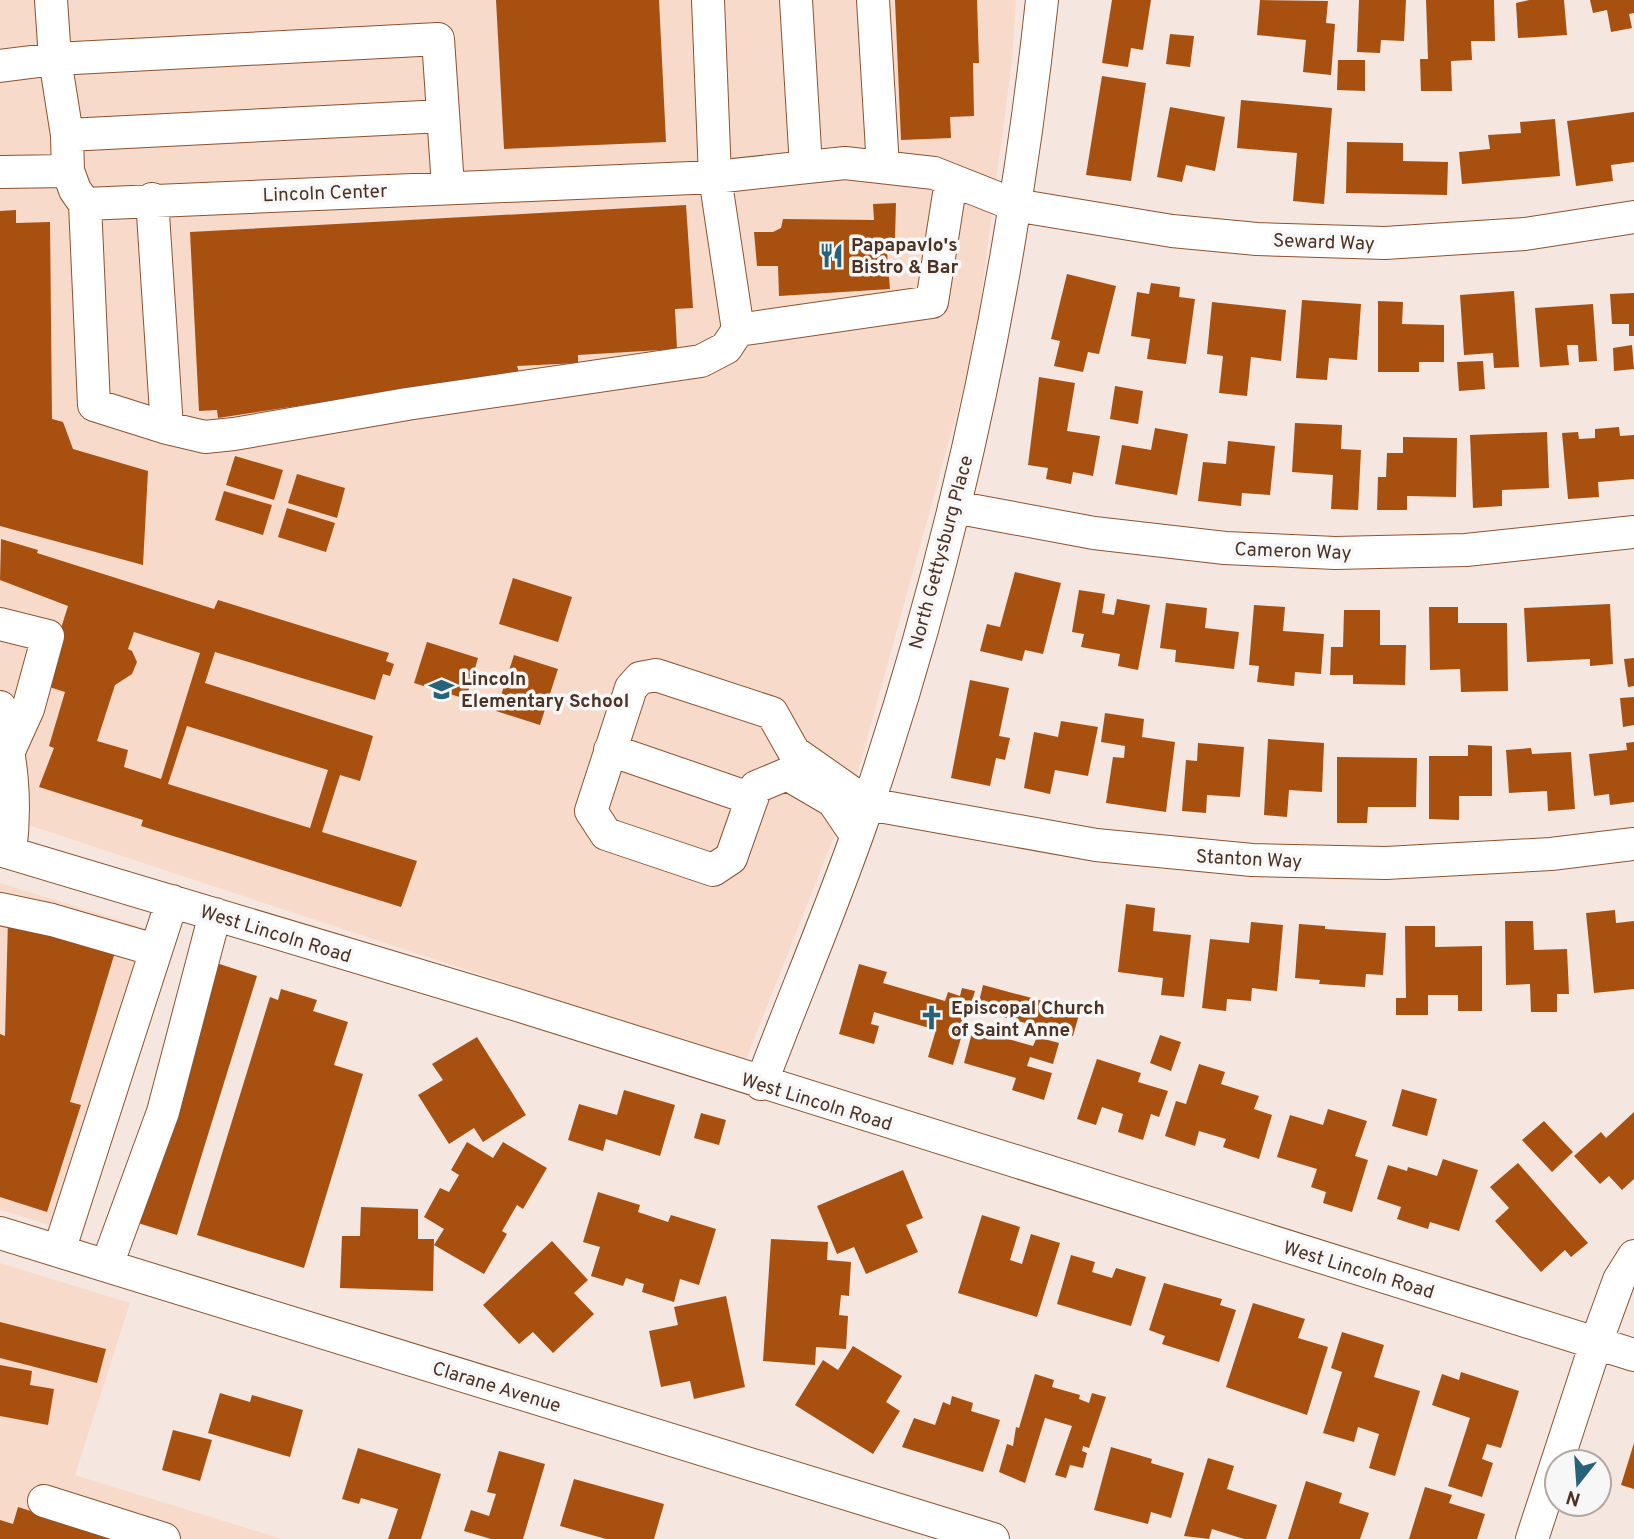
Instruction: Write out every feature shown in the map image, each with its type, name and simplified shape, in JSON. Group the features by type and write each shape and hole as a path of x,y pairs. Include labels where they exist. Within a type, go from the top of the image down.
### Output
{"street":[{"path":"51,0 55,59 67,135 68,171 75,190 85,204 94,405 205,437 701,361 726,348 738,330 715,177 708,0"},
{"path":"796,0 806,167"},
{"path":"873,0 883,167"},
{"name":"North Gettysburg Place","path":"761,1084 868,804 954,507 985,371 1015,205 1042,0"},
{"path":"0,66 55,59 438,39 448,187"},
{"path":"67,135 443,116"},
{"name":"Lincoln Center","path":"85,204 152,199 715,177 845,163 934,173 1015,205"},
{"path":"0,172 68,171"},
{"path":"738,330 932,302 951,180"},
{"path":"152,199 167,428"},
{"name":"Seward Way","path":"1015,205 1172,231 1257,239 1385,243 1525,234 1634,217"},
{"name":"Cameron Way","path":"954,507 1107,534 1225,548 1335,553 1466,550 1634,532"},
{"path":"0,624 48,636 28,709 9,751"},
{"path":"856,835 833,801 787,774 755,787 731,858 713,870 606,834 591,811 631,688 640,678 656,675 772,713 794,752 868,804"},
{"path":"0,707 9,751 15,812 5,851"},
{"path":"610,750 752,799"},
{"name":"Stanton Way","path":"868,804 1096,845 1252,860 1386,863 1550,855 1634,844"},
{"name":"West Lincoln Road","path":"5,851 513,1004 761,1084 1634,1355"},
{"path":"59,1251 172,901"},
{"path":"0,909 155,950"},
{"path":"107,1265 163,1112 215,914"},
{"name":"Clarane Avenue","path":"0,1233 993,1539"},
{"path":"1532,1539 1596,1343 1619,1280 1634,1256"},
{"path":"44,1501 164,1539"}],"shaded area":[{"path":"0,0 1016,0 1012,61 974,350 854,786 745,1062 10,819 0,813"},
{"path":"0,883 152,930 60,1228 0,1210"},
{"path":"0,1263 130,1303 75,1475 282,1539 0,1539"}],"building":[{"path":"496,0 659,0 666,142 504,149"},
{"path":"895,0 977,0 979,63 973,63 974,116 950,117 951,138 901,140"},
{"path":"1112,0 1151,0 1143,50 1131,48 1128,67 1102,63"},
{"path":"1260,0 1328,1 1326,23 1335,24 1331,75 1303,72 1306,40 1257,35"},
{"path":"1359,0 1406,0 1404,41 1381,40 1380,53 1357,52"},
{"path":"1426,0 1494,0 1495,41 1471,41 1472,60 1451,61 1452,91 1421,91 1420,59 1428,59"},
{"path":"1529,0 1564,0 1567,35 1518,38 1516,3"},
{"path":"1590,0 1634,0 1634,13 1629,14 1632,28 1611,32 1607,10 1593,13"},
{"path":"1170,34 1194,36 1190,67 1166,64"},
{"path":"1338,60 1365,60 1365,91 1337,90"},
{"path":"1102,76 1146,83 1131,181 1086,175"},
{"path":"1241,100 1332,108 1324,204 1293,201 1297,153 1237,148"},
{"path":"1170,107 1225,117 1215,171 1186,165 1182,182 1157,177"},
{"path":"1634,112 1634,162 1611,165 1613,181 1576,186 1567,121"},
{"path":"1555,119 1560,176 1462,184 1459,152 1490,149 1488,135 1521,133 1520,122"},
{"path":"1347,142 1403,143 1403,161 1448,162 1447,195 1346,193"},
{"path":"896,203 895,238 886,239 890,289 779,296 778,266 757,266 754,232 773,232 781,228 783,219 874,220 873,204"},
{"path":"686,205 693,308 675,309 677,349 578,355 578,363 517,366 519,372 218,418 217,410 199,411 190,232"},
{"path":"16,210 16,223 50,222 52,419 63,422 73,449 148,471 143,565 0,526 0,211"},
{"path":"1067,274 1116,286 1099,354 1088,352 1083,372 1054,366 1060,341 1051,339"},
{"path":"1151,283 1180,287 1179,297 1195,299 1186,364 1147,359 1150,339 1131,336 1137,292 1149,294"},
{"path":"1514,291 1519,367 1494,368 1493,353 1464,355 1460,295"},
{"path":"1634,293 1634,336 1629,336 1629,324 1612,324 1610,294"},
{"path":"1302,300 1361,304 1357,360 1329,358 1327,380 1296,378"},
{"path":"1378,301 1403,302 1402,324 1444,325 1444,362 1419,362 1419,372 1378,372"},
{"path":"1212,302 1286,310 1281,361 1251,357 1247,396 1219,393 1223,356 1207,354"},
{"path":"1593,304 1597,361 1579,362 1578,345 1567,345 1569,365 1540,367 1535,308"},
{"path":"1632,345 1634,369 1614,371 1613,348"},
{"path":"1483,361 1485,389 1459,391 1457,362"},
{"path":"1039,377 1075,383 1067,431 1100,436 1093,476 1073,472 1071,484 1046,479 1048,468 1028,465"},
{"path":"1115,386 1143,391 1138,424 1110,419"},
{"path":"1295,423 1342,425 1341,449 1361,450 1358,510 1331,509 1333,475 1292,472"},
{"path":"1619,427 1620,436 1634,435 1634,479 1598,482 1599,497 1568,499 1562,433 1578,432 1579,439 1595,438 1595,429"},
{"path":"1155,428 1188,434 1177,495 1115,484 1122,445 1151,450"},
{"path":"1547,432 1549,488 1502,490 1502,506 1473,508 1470,435"},
{"path":"1403,437 1457,438 1456,497 1407,496 1407,510 1377,510 1378,477 1386,477 1387,453 1403,453"},
{"path":"1228,441 1275,446 1270,495 1242,493 1241,506 1198,501 1203,462 1226,464"},
{"path":"235,456 283,470 274,500 226,485"},
{"path":"297,474 345,488 337,518 288,503"},
{"path":"224,491 272,505 263,535 215,520"},
{"path":"287,508 335,523 326,552 278,537"},
{"path":"1,539 214,609 218,600 389,653 386,661 394,664 390,676 383,674 375,700 215,652 205,683 373,736 360,781 340,775 322,832 417,861 401,907 141,826 143,820 39,787 54,748 49,746 65,692 43,685 68,606 0,580","holes":["134,632 200,653 161,779 124,767 128,750 97,741 115,685 132,674 137,662 132,651 128,649","187,726 328,770 310,828 168,784"]},
{"path":"1015,572 1061,583 1043,654 1025,650 1022,661 980,651 987,624 1000,627"},
{"path":"513,578 572,597 558,642 499,624"},
{"path":"1079,590 1105,594 1102,613 1114,615 1117,599 1150,605 1138,670 1118,666 1120,654 1081,647 1084,634 1072,632"},
{"path":"1166,603 1207,608 1205,628 1239,632 1234,669 1175,662 1176,650 1160,648"},
{"path":"1610,604 1613,664 1590,666 1590,659 1527,662 1524,608"},
{"path":"1254,605 1285,607 1283,631 1324,634 1321,674 1295,672 1294,686 1257,682 1259,666 1249,665"},
{"path":"1429,607 1458,607 1458,623 1507,623 1508,691 1461,692 1460,669 1430,670"},
{"path":"1344,610 1380,610 1380,645 1406,645 1405,685 1353,684 1353,675 1330,675 1331,647 1343,647"},
{"path":"427,642 478,658 466,699 414,683"},
{"path":"514,655 558,669 540,725 496,711"},
{"path":"1634,658 1634,686 1628,687 1624,659"},
{"path":"970,680 1009,688 999,736 1010,738 1005,760 996,758 990,786 951,778"},
{"path":"1634,697 1634,725 1623,727 1620,698"},
{"path":"1105,713 1144,719 1142,737 1175,742 1166,812 1106,803 1113,757 1124,758 1125,746 1101,742"},
{"path":"1061,721 1098,727 1088,776 1055,770 1050,794 1024,788 1034,732 1058,737"},
{"path":"1268,739 1324,743 1322,792 1289,790 1287,817 1264,815"},
{"path":"1634,742 1634,802 1610,805 1609,794 1594,796 1589,754 1627,750 1626,743"},
{"path":"1198,743 1244,747 1240,797 1207,795 1206,813 1182,811 1186,760 1197,761"},
{"path":"1468,745 1492,746 1492,796 1459,796 1459,820 1429,819 1429,756 1468,756"},
{"path":"1531,748 1532,754 1571,752 1575,809 1548,811 1547,791 1509,793 1506,750"},
{"path":"1337,757 1417,758 1416,807 1368,807 1367,823 1337,823"},
{"path":"1126,904 1155,908 1153,931 1191,935 1184,997 1161,995 1163,978 1118,972"},
{"path":"1615,910 1616,923 1634,921 1634,989 1594,993 1586,913"},
{"path":"8,919 115,952 70,1102 81,1105 47,1212 0,1197 0,1034 5,1036"},
{"path":"1505,921 1533,921 1534,950 1567,949 1569,994 1557,994 1557,1012 1531,1012 1530,984 1506,985"},
{"path":"1251,922 1283,925 1277,991 1252,988 1251,1001 1227,999 1226,1011 1202,1008 1210,939 1249,943"},
{"path":"1299,924 1325,926 1325,929 1386,933 1383,975 1366,974 1365,987 1319,984 1320,980 1295,978"},
{"path":"1405,926 1435,926 1435,947 1482,946 1482,1011 1458,1011 1458,995 1428,995 1428,1015 1396,1015 1396,998 1406,998"},
{"path":"210,961 257,976 177,1235 128,1220"},
{"name":"Episcopal Church of Saint Anne","path":"859,964 887,972 883,983 945,1001 948,992 960,996 962,988 975,991 953,1065 928,1057 936,1030 874,1012 871,1024 879,1026 874,1044 839,1034"},
{"path":"983,985 1080,1011 1073,1036 977,1010"},
{"path":"281,989 317,1000 313,1011 348,1022 334,1065 363,1074 304,1268 197,1235 270,997 278,1000"},
{"path":"973,1029 1033,1046 1037,1037 1059,1043 1053,1064 1030,1057 1027,1066 1052,1073 1044,1100 1012,1090 1016,1078 964,1063"},
{"path":"1160,1035 1181,1042 1171,1071 1150,1063"},
{"path":"477,1037 526,1115 483,1142 474,1128 449,1144 418,1095 443,1080 432,1064"},
{"path":"1097,1059 1141,1073 1138,1082 1168,1091 1159,1117 1151,1114 1143,1140 1118,1132 1123,1114 1102,1107 1096,1125 1077,1119"},
{"path":"1199,1064 1225,1072 1221,1084 1259,1096 1254,1109 1272,1115 1259,1159 1223,1147 1226,1139 1199,1131 1195,1146 1165,1136 1176,1101 1186,1104"},
{"path":"1402,1089 1437,1099 1427,1136 1392,1126"},
{"path":"624,1090 675,1105 660,1156 606,1139 603,1151 568,1140 579,1104 617,1115"},
{"path":"1328,1109 1367,1121 1355,1156 1368,1160 1352,1212 1323,1203 1326,1192 1311,1187 1317,1169 1277,1157 1290,1115 1323,1125"},
{"path":"1634,1112 1634,1179 1622,1190 1609,1176 1600,1184 1574,1156 1601,1132 1606,1138"},
{"path":"701,1113 726,1120 719,1145 694,1138"},
{"path":"1544,1121 1573,1152 1552,1172 1522,1140"},
{"path":"467,1142 493,1158 503,1142 547,1168 523,1209 517,1205 502,1231 507,1234 484,1274 434,1245 444,1229 424,1217 440,1188 449,1192 459,1175 451,1170"},
{"path":"1443,1159 1478,1170 1459,1231 1430,1222 1428,1229 1397,1219 1401,1207 1377,1199 1388,1165 1407,1171 1408,1167 1437,1176"},
{"path":"1518,1163 1588,1243 1571,1257 1565,1250 1541,1272 1495,1221 1509,1208 1490,1187"},
{"path":"903,1170 923,1218 906,1225 918,1252 866,1274 854,1247 837,1254 817,1206"},
{"path":"598,1192 640,1205 638,1212 668,1222 671,1215 716,1229 699,1285 680,1279 674,1302 642,1292 644,1284 626,1278 623,1286 591,1276 600,1247 583,1242"},
{"path":"361,1207 418,1209 418,1239 434,1239 433,1291 340,1288 342,1236 360,1236"},
{"path":"982,1215 1020,1227 1010,1260 1022,1264 1031,1234 1060,1243 1037,1317 958,1293"},
{"path":"771,1239 828,1242 827,1260 851,1262 849,1296 841,1295 839,1315 848,1316 846,1349 816,1347 815,1365 763,1361"},
{"path":"552,1241 588,1280 574,1293 594,1314 553,1353 533,1332 519,1344 483,1305"},
{"path":"1071,1255 1095,1262 1092,1272 1112,1278 1116,1268 1146,1277 1131,1326 1057,1304"},
{"path":"1164,1283 1222,1299 1220,1305 1236,1310 1219,1362 1162,1344 1165,1336 1149,1330"},
{"path":"726,1296 745,1387 694,1399 690,1381 661,1387 649,1331 678,1325 674,1307"},
{"path":"1253,1303 1305,1319 1298,1338 1328,1347 1307,1415 1226,1387"},
{"path":"0,1322 106,1349 97,1383 0,1358"},
{"path":"1342,1332 1384,1345 1374,1377 1420,1391 1395,1476 1369,1468 1379,1434 1358,1427 1354,1442 1323,1433 1342,1372 1331,1368"},
{"path":"853,1346 902,1376 886,1402 900,1411 873,1454 795,1405 823,1360 838,1370"},
{"path":"0,1365 32,1371 30,1385 54,1389 48,1425 0,1416"},
{"path":"1461,1372 1519,1391 1501,1448 1487,1444 1482,1459 1493,1463 1482,1497 1448,1486 1470,1418 1432,1405 1442,1374 1459,1380"},
{"path":"1035,1374 1054,1380 1052,1387 1080,1395 1079,1399 1089,1403 1092,1393 1106,1397 1089,1448 1083,1446 1082,1451 1087,1453 1083,1468 1070,1465 1066,1478 1055,1475 1072,1426 1045,1418 1025,1483 999,1472 1007,1444 1013,1446 1016,1427 1019,1428"},
{"path":"220,1393 250,1402 252,1395 303,1410 290,1457 208,1433"},
{"path":"952,1396 973,1403 971,1411 1000,1420 983,1472 902,1447 914,1418 935,1425 943,1402 950,1405"},
{"path":"173,1430 212,1440 200,1481 162,1470"},
{"path":"1634,1443 1634,1489 1621,1485"},
{"path":"1111,1447 1152,1459 1151,1463 1184,1473 1171,1518 1151,1512 1148,1524 1094,1510"},
{"path":"358,1448 441,1474 421,1539 388,1539 398,1509 361,1498 359,1504 342,1499"},
{"path":"499,1451 545,1464 523,1539 491,1539 464,1531 471,1510 489,1516 496,1494 487,1492"},
{"path":"1208,1458 1234,1466 1227,1489 1277,1505 1266,1539 1244,1539 1212,1529 1209,1539 1184,1536"},
{"path":"574,1479 664,1504 654,1539 606,1539 560,1526"},
{"path":"1306,1481 1342,1493 1339,1503 1369,1513 1360,1539 1288,1539"},
{"path":"1425,1487 1452,1495 1449,1503 1485,1514 1477,1539 1409,1539"},
{"path":"18,1507 116,1539 0,1539 0,1520 13,1524"}],"place":[{"name":"Papapavlo's Bistro & Bar","path":"831,255"},
{"name":"Lincoln Elementary School","path":"441,689"},
{"name":"Episcopal Church of Saint Anne","path":"931,1018"}]}
